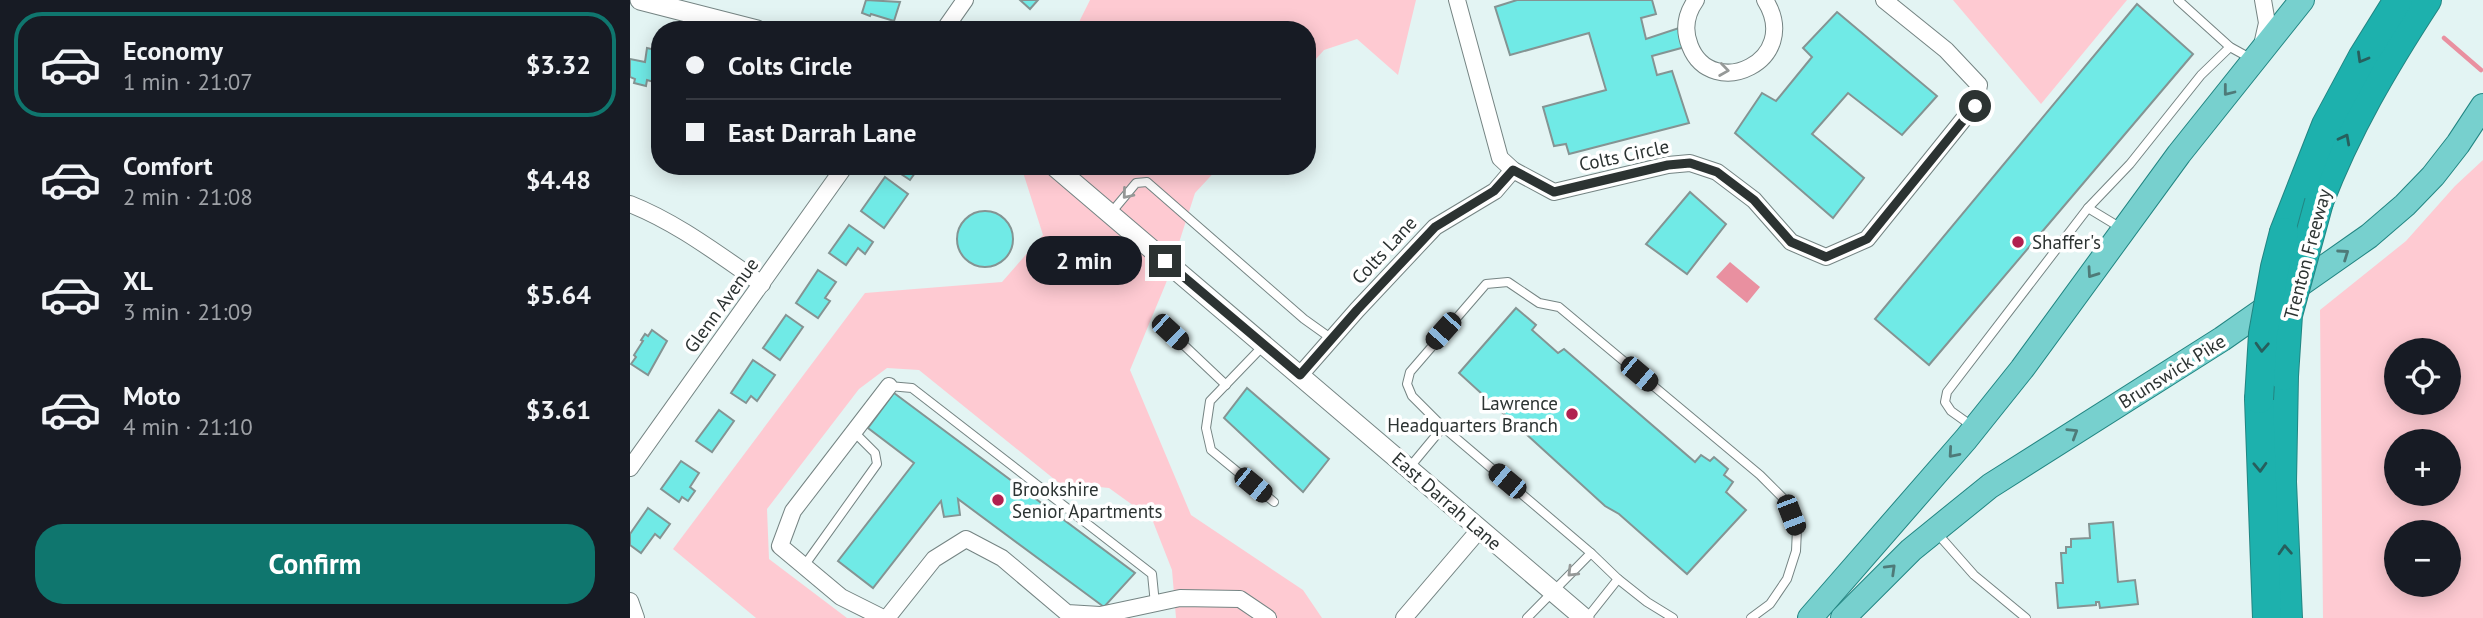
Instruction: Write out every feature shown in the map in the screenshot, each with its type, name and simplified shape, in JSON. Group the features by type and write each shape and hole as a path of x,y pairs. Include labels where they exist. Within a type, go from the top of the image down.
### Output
{"highway":[{"name":"Trenton Freeway","path":"2267,618 2259,399 2263,334 2275,267 2284,232 2326,125 2362,58 2398,0"},
{"name":"Trenton Freeway","path":"2288,618 2282,482 2288,315 2319,202 2337,153 2381,71 2427,0"}],"main road":[{"path":"1810,618 1975,428 2022,369 2123,230 2302,0"},
{"name":"Brunswick Pike","path":"1843,618 1934,530 1990,486 2222,339 2369,236 2433,176 2483,106"}],"street":[{"path":"640,0 722,21"},
{"path":"950,21 965,0"},
{"path":"1457,0 1500,158 1513,170"},
{"path":"1696,0 1686,23 1692,50 1701,61 1713,69 1727,72 1742,71 1756,65 1773,41 1775,26 1765,0"},
{"name":"Colts Circle","path":"1513,170 1554,192 1668,165 1690,163 1717,172 1754,200 1791,242 1826,257 1867,239 1975,106 1979,85 1946,50 1884,0"},
{"path":"2256,56 2265,38 2267,23 2263,0"},
{"name":"Colts Lane","path":"1300,375 1435,227 1494,191 1513,170"},
{"name":"Glenn Avenue","path":"630,468 839,175"},
{"name":"East Darrah Lane","path":"1065,175 1585,618"},
{"path":"630,204 678,227 762,284"},
{"path":"889,386 793,510 780,546 841,597 885,618 934,559 966,539 1002,558 1067,613 1100,615 1180,598 1240,599 1268,618"},
{"path":"1404,618 1480,529"},
{"path":"630,601 636,618"}],"lane":[{"path":"2178,0 2230,47 2256,56"},
{"path":"1975,428 1951,411 1945,402 1947,391 2088,208 2130,164 2201,75 2230,47"},
{"path":"1111,214 1136,183 1147,182 1304,319 1332,339"},
{"path":"2088,208 2123,230"},
{"path":"1673,618 1618,579 1443,427 1412,396 1407,384 1410,372 1486,284 1508,282 1539,303 1559,307 1760,475 1786,501 1797,529 1796,551 1787,579 1770,604 1751,618"},
{"path":"1170,332 1226,385"},
{"path":"1264,345 1210,401 1206,428 1211,450 1274,502"},
{"path":"889,386 912,388 1152,574 1155,604"},
{"path":"1409,468 1443,427"},
{"path":"804,566 877,464 878,457 872,448 853,432"},
{"path":"1934,530 1974,575 2026,618"},
{"path":"1527,618 1591,553"},
{"path":"1585,618 1618,579"}],"shaded area":[{"path":"1090,0 1416,0 1398,75 1357,39 1324,50 1316,59 1316,21 1080,21"},
{"path":"1953,0 2127,0 2041,104"},
{"path":"2483,160 2483,618 2323,618 2320,310 2406,241 2455,186"},
{"path":"1024,175 1212,175 1195,193 1166,283 1130,370 1191,515 1303,590 1322,618 1176,618 1172,570 1152,519 1109,488 1059,483 919,370 887,368 859,389 767,509 769,559 847,618 756,618 673,549 865,293 1002,282 1043,235"},
{"path":"1730,262 1760,287 1747,303 1716,277"}],"building":[{"path":"866,0 900,2 894,21 862,13"},
{"path":"1020,0 1038,0 1030,9"},
{"path":"1517,0 1652,0 1656,14 1641,18 1646,39 1679,28 1685,47 1652,56 1657,75 1672,71 1689,123 1569,154 1566,144 1554,146 1543,107 1606,90 1589,33 1510,55 1495,7"},
{"path":"2137,4 2193,54 1929,365 1875,319"},
{"path":"1837,12 1937,96 1902,135 1848,93 1812,134 1864,178 1833,218 1735,133 1762,93 1776,101 1812,57 1803,48"},
{"path":"647,48 651,49 651,81 647,80 646,86 634,83 635,79 630,77 630,59 645,62"},
{"path":"885,177 908,194 884,228 861,211"},
{"path":"1690,192 1726,224 1687,274 1646,244"},
{"path":"985,211 1000,216 1008,224 1013,239 1008,254 1000,262 985,267 970,262 962,254 957,239 962,224 970,216"},
{"path":"849,225 873,242 865,254 858,248 846,265 829,253"},
{"path":"818,270 836,282 825,298 830,301 818,318 796,303"},
{"name":"Lawrence Headquarters Branch","path":"1516,308 1536,325 1532,330 1558,353 1564,349 1695,462 1701,455 1710,461 1714,457 1728,469 1724,475 1733,482 1726,492 1746,510 1687,574 1619,514 1605,506 1459,373"},
{"path":"786,315 803,327 780,360 763,348"},
{"path":"652,330 667,341 648,375 631,364 643,341 641,340"},
{"path":"753,360 775,375 757,401 751,396 746,403 731,393"},
{"path":"1247,388 1329,459 1303,492 1224,418"},
{"name":"Brookshire Senior Apartments","path":"894,393 1135,573 1104,607 958,499 960,515 944,517 941,501 873,588 838,561 914,463 868,428"},
{"path":"719,410 734,421 712,452 696,441"},
{"path":"681,461 699,473 690,487 695,491 688,501 682,497 679,502 661,489"},
{"path":"648,508 670,524 660,538 655,534 641,553 630,545 630,534"},
{"path":"2113,522 2118,582 2135,580 2138,604 2100,608 2099,602 2096,602 2096,605 2058,608 2056,583 2063,583 2061,553 2066,553 2066,547 2071,547 2071,539 2090,538 2089,524"}],"waterway":[{"path":"2444,38 2481,70"}],"place":[{"name":"Shaffer's","path":"2018,242"},
{"name":"Lawrence Headquarters Branch","path":"1572,414"},
{"name":"Brookshire Senior Apartments","path":"998,500"}],"route":[{"path":"1165,261 1300,375 1435,227 1494,191 1513,170 1554,192 1668,165 1690,163 1717,172 1754,200 1791,242 1826,257 1867,239 1975,106"}]}
